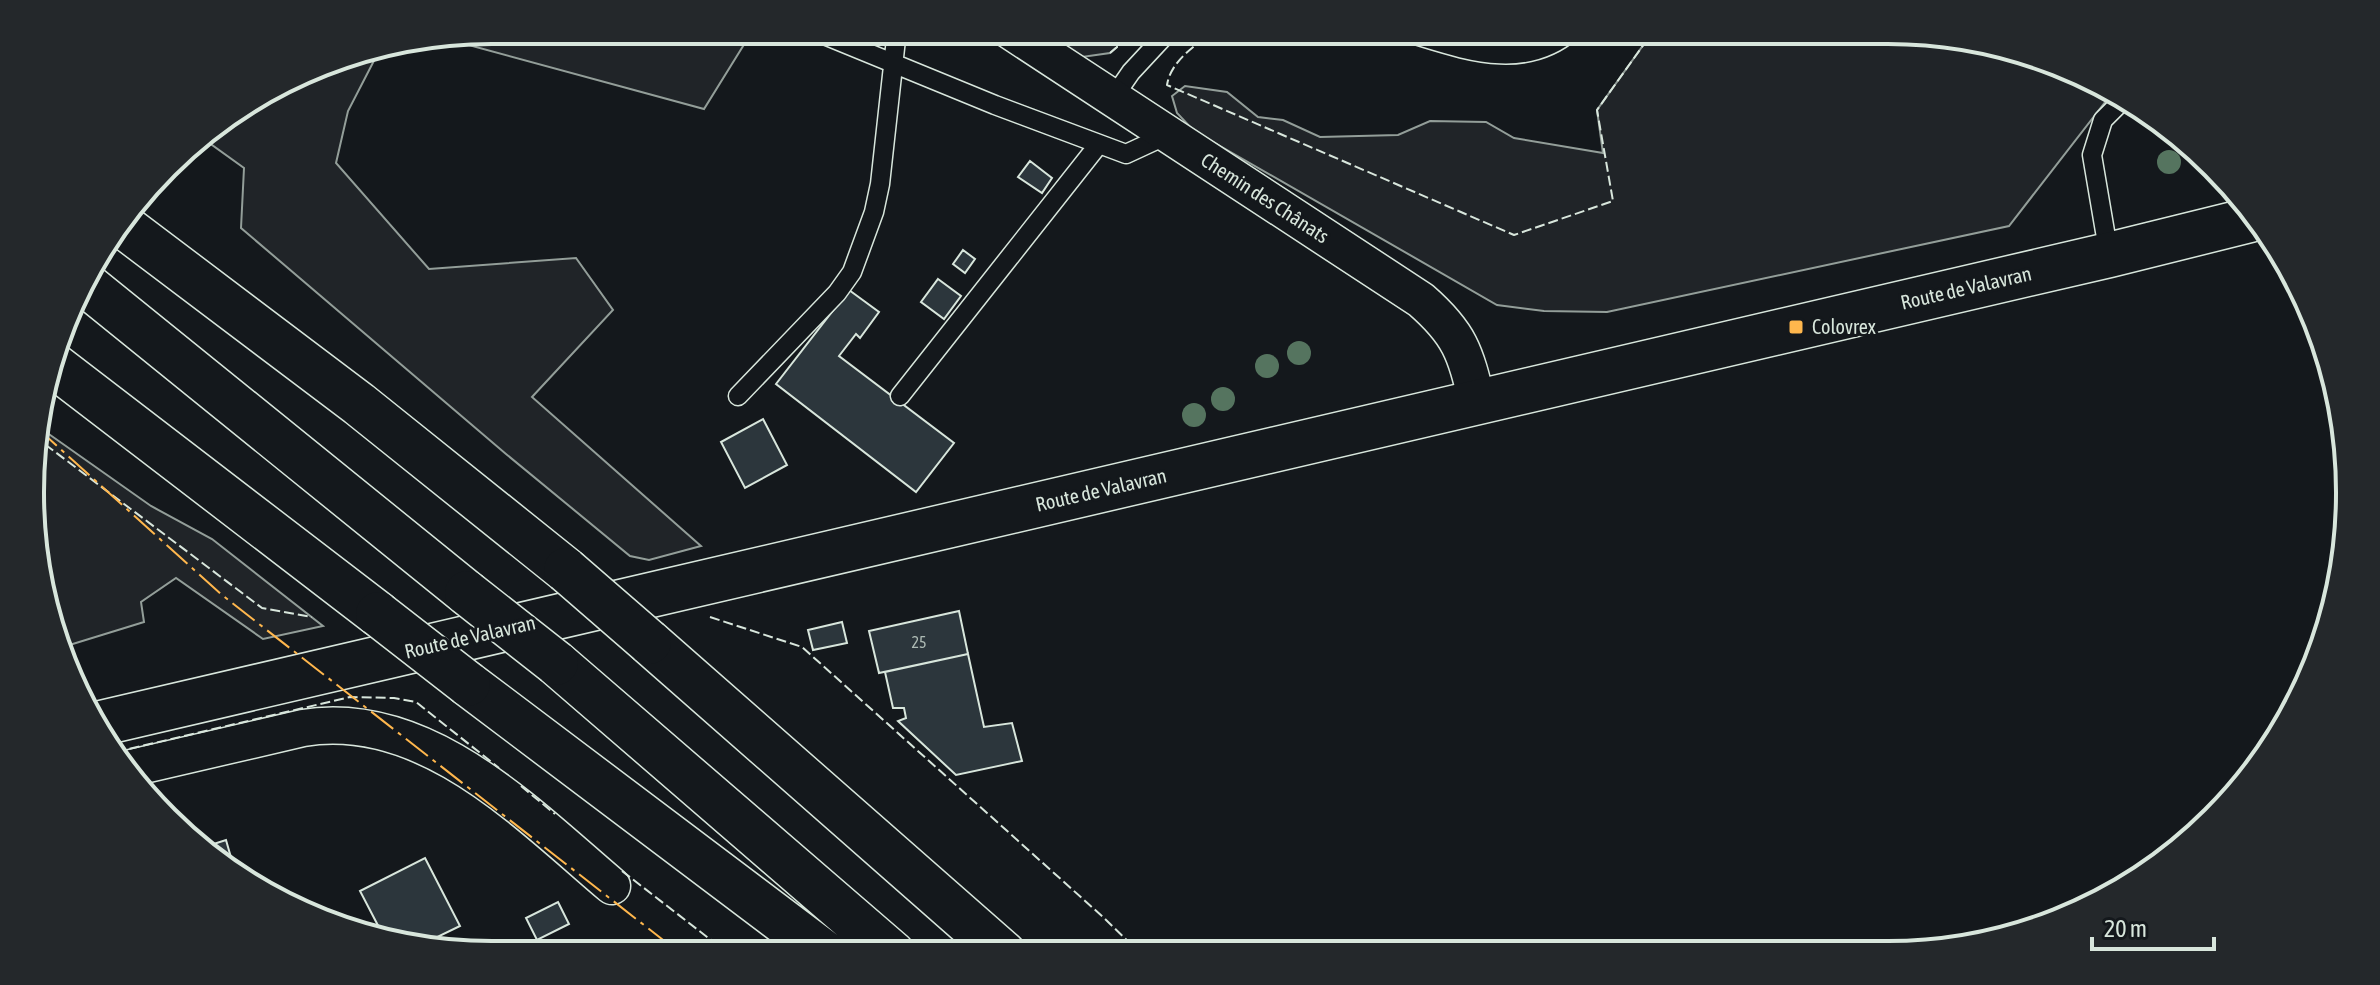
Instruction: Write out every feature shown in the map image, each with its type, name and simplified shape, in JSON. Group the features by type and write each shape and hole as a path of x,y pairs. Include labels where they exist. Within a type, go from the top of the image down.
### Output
{"main road":[{"path":"141,214 359,404"},
{"name":"Route de Valavran","path":"107,722 2245,221"},
{"path":"129,230 359,404 566,570 989,941"},
{"path":"92,290 556,663 878,941"},
{"path":"61,371 809,941"}],"street":[{"name":"Chemin des Chânats","path":"1030,44 1421,300 1455,334 1463,348 1477,401"},
{"path":"137,767 326,724 369,727 430,750 491,783 612,886"}],"lane":[{"path":"846,44 1126,154 1167,135"},
{"path":"738,396 837,293 852,272 874,212 880,184 895,44"},
{"path":"1113,98 1131,72 1158,44"},
{"path":"1447,44 1489,55 1509,56 1551,44"},
{"path":"2109,255 2092,155 2103,120 2116,107"},
{"path":"900,396 1099,144"}],"shaded area":[{"path":"744,44 704,109 468,45"},
{"path":"1062,44 1117,44 1110,53 1082,57"},
{"path":"1644,44 1888,44 1946,48 2004,59 2032,68 2106,101 2009,226 1607,312 1544,311 1497,305 1194,131 1177,113 1172,96 1185,86 1227,92 1258,117 1283,120 1320,137 1398,135 1430,121 1486,122 1514,138 1603,153 1597,110"},
{"path":"375,59 348,111 336,163 429,269 576,258 613,310 532,397 701,546 649,560 630,556 506,454 241,228 244,168 211,144 243,120 294,90"},
{"path":"48,434 151,506 212,539 323,626 263,639 176,578 141,602 144,622 71,645 59,609 48,551 44,492"}],"building":[{"path":"1030,161 1052,178 1042,193 1018,177"},
{"path":"963,250 975,259 965,273 953,264"},
{"path":"938,279 961,296 944,319 921,302"},
{"path":"849,290 879,312 860,338 856,334 839,356 954,443 916,492 776,384"},
{"path":"763,419 787,465 745,488 721,442"},
{"path":"959,611 968,654 879,673 869,631"},
{"path":"842,622 847,643 813,650 808,630"},
{"path":"968,654 984,727 1012,723 1022,761 956,775 898,721 906,718 904,708 893,708 885,672"},
{"path":"226,840 231,856 219,848 214,844"},
{"path":"425,858 460,926 437,937 379,927 360,891"},
{"path":"558,902 569,924 537,940 526,918"}],"fence":[{"path":"1110,53 1117,44"},
{"path":"1197,44 1179,60 1167,85 1514,235 1613,201 1597,110 1644,44"},
{"path":"47,446 262,608 312,617"},
{"path":"710,617 802,647 1128,941"},
{"path":"126,750 350,697 394,698 416,702 499,768"},
{"path":"521,786 555,814"},
{"path":"622,871 712,941"}],"power":[{"path":"48,438 222,595 664,941"}],"place":[{"name":"Colovrex","path":"1796,327"}]}
